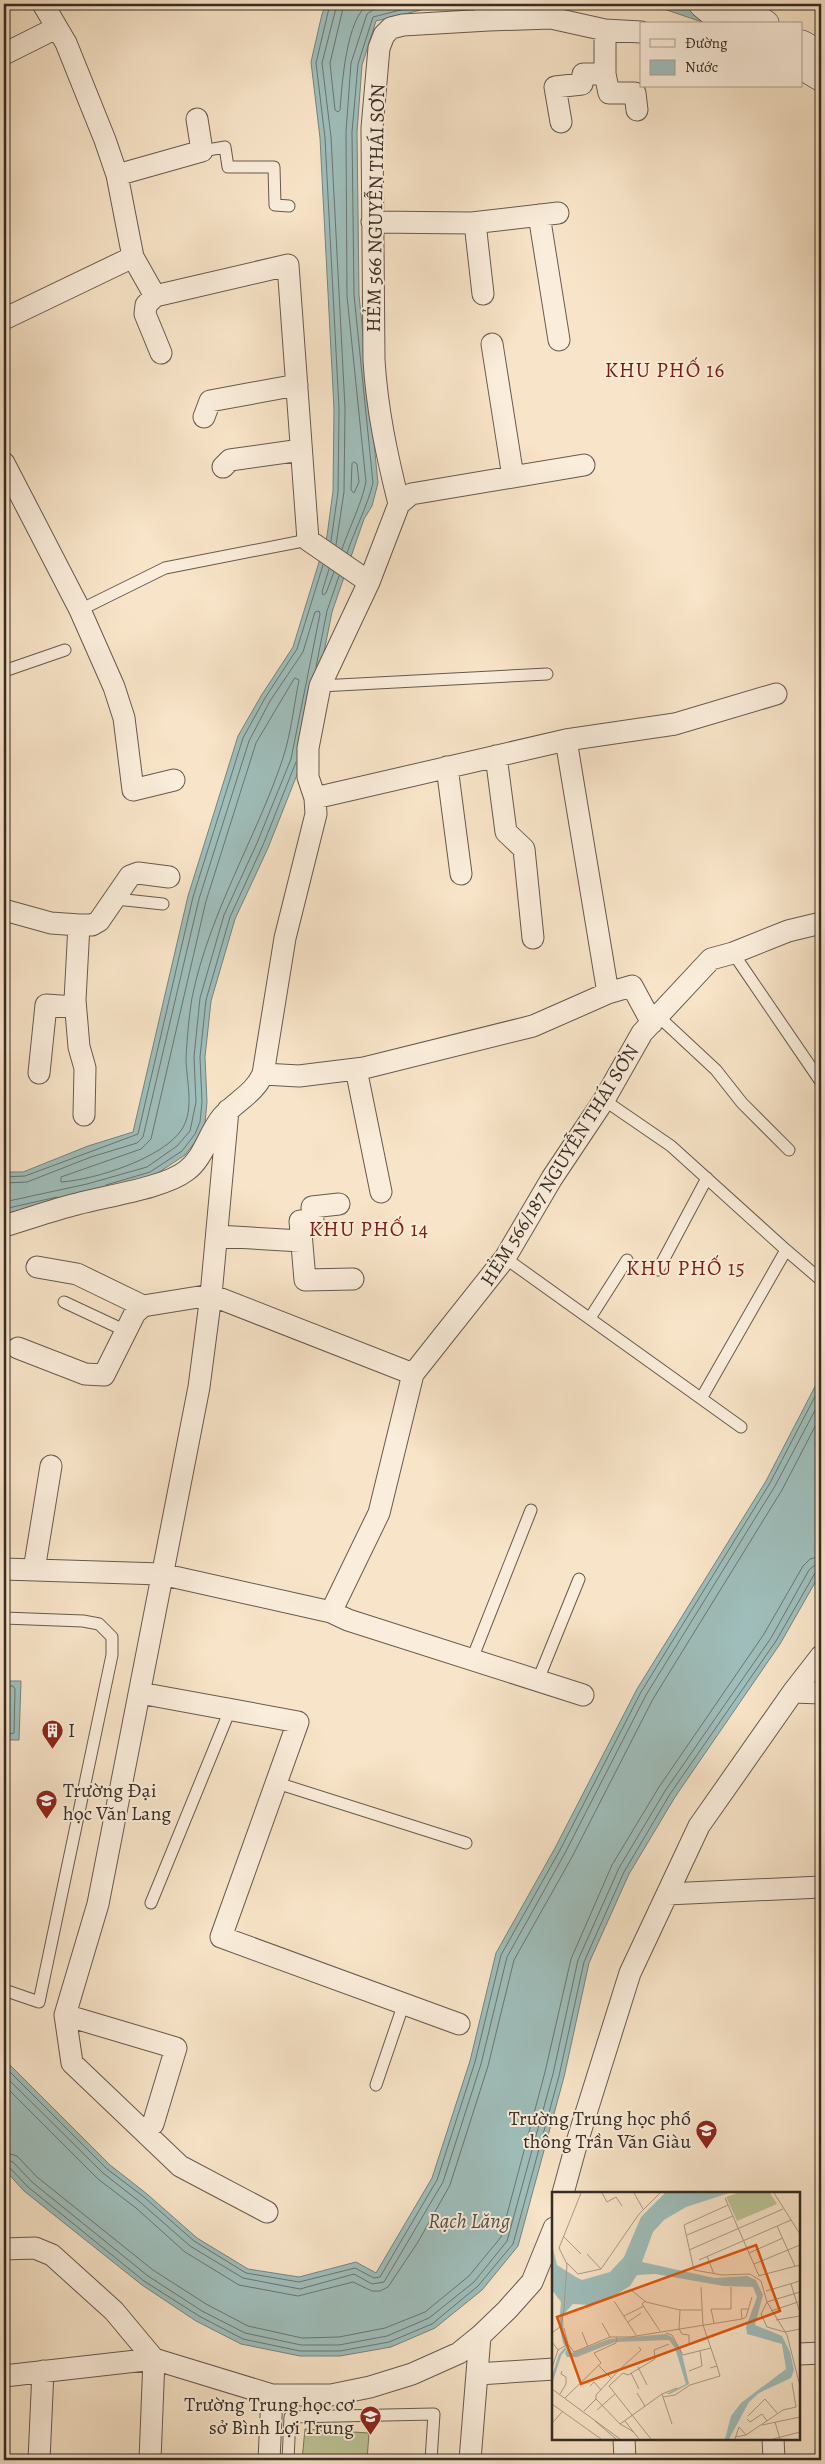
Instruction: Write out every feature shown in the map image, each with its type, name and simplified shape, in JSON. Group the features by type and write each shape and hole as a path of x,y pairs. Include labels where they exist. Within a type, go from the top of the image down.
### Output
{"main road":[{"path":"703,4 725,22"},
{"path":"731,4 762,22"},
{"path":"802,45 821,55"},
{"path":"802,66 821,77"}],"street":[{"path":"43,4 66,43 105,140 117,175 133,256 155,296"},
{"path":"486,12 551,18 606,30 640,32"},
{"name":"HẺM 566 NGUYỄN THÁI SƠN","path":"400,504 386,455 376,398 372,128 379,48 384,36 391,28 486,12"},
{"path":"4,54 56,28"},
{"path":"606,30 605,74 609,93 635,93 637,110"},
{"path":"561,122 555,88 582,84 583,74 605,74"},
{"path":"117,175 202,150 197,118"},
{"path":"372,222 475,223 549,214 559,340"},
{"path":"475,223 483,294"},
{"path":"4,319 133,256"},
{"path":"161,353 145,314 146,305 155,296 288,265 308,540 368,582"},
{"path":"492,344 513,477"},
{"path":"204,417 210,401 297,385"},
{"path":"223,467 230,460 301,450"},
{"path":"4,463 80,610 114,686 124,718 133,790 174,780"},
{"path":"4,1226 75,1204 168,1182 187,1171 199,1158 217,1123 228,1110 247,1097 263,1074 285,938 316,814 315,798 308,777 308,748 320,686 368,582 400,504 411,494 584,465"},
{"path":"315,798 566,740 675,724 776,694"},
{"path":"566,740 608,994"},
{"path":"496,756 506,832 524,849 533,938"},
{"path":"447,768 461,874"},
{"path":"4,910 34,919 79,926 92,925 99,921 116,899 130,876 138,873 169,877"},
{"name":"HẺM 566/187 NGUYỄN THÁI SƠN","path":"331,1612 379,1513 413,1374 505,1258 552,1178 604,1100 642,1032 711,959 733,953 788,931 821,923"},
{"path":"79,926 75,1007 79,1047 85,1068 84,1114"},
{"path":"263,1074 300,1076 356,1069 533,1026 608,994 632,986 655,1019"},
{"path":"39,1073 46,1005 75,1007"},
{"path":"356,1069 381,1192"},
{"path":"228,1110 211,1295 198,1387 98,1904 65,2015 72,2063 180,2166 267,2212"},
{"path":"339,1204 312,1207 313,1220 300,1221 305,1280 353,1279"},
{"path":"217,1236 301,1241"},
{"path":"37,1267 77,1274 143,1306"},
{"path":"18,1348 85,1374 104,1375 135,1313 143,1306 211,1295 413,1374"},
{"path":"34,1570 51,1466"},
{"path":"4,1569 161,1574 331,1612 348,1620 583,1695"},
{"path":"564,2192 577,2142 630,1973 699,1826 793,1692 821,1656"},
{"path":"793,1692 821,1693"},
{"path":"140,1693 298,1722 221,1937 459,2024"},
{"path":"667,1894 821,1887"},
{"path":"65,2015 176,2048 153,2124"},
{"path":"4,2376 154,2359 272,2395 332,2395 370,2387 412,2374 459,2353 480,2336 532,2282 552,2233"},
{"path":"4,2250 43,2250 52,2255 90,2287 114,2311 154,2359 150,2460"},
{"path":"470,2460 480,2336"},
{"path":"800,2354 821,2353"},
{"path":"478,2374 552,2369"},
{"path":"39,2460 43,2372"},
{"path":"269,2460 272,2395"},
{"path":"624,2439 625,2460"},
{"path":"773,2439 774,2460"}],"lane":[{"path":"202,150 225,147 228,167 274,167 275,205 289,206"},
{"path":"80,610 165,568 308,540"},
{"path":"4,672 64,650"},
{"path":"320,686 547,674"},
{"path":"116,899 163,904"},
{"path":"733,953 821,1082"},
{"path":"655,1019 716,1070 742,1102 789,1150"},
{"path":"604,1100 671,1146 821,1280"},
{"path":"658,1270 706,1178"},
{"path":"702,1397 786,1250"},
{"path":"505,1258 702,1397 741,1427"},
{"path":"590,1318 627,1260"},
{"path":"64,1302 126,1331"},
{"path":"472,1659 531,1510"},
{"path":"538,1680 579,1579"},
{"path":"4,1618 83,1621 99,1624 112,1637 112,1655 39,2002 4,1990"},
{"path":"151,1903 230,1710"},
{"path":"277,1783 466,1843"},
{"path":"376,2085 404,2003"},
{"path":"288,2460 290,2417 434,2414 431,2460"}],"green space":[{"path":"305,2429 369,2433 367,2460 302,2460"}],"water":[{"path":"326,4 471,4 462,8 425,9 376,21 362,65 357,132 359,295 378,483 372,506 364,519 332,612 302,762 268,848 235,919 211,1001 205,1057 207,1102 205,1123 199,1137 185,1155 152,1177 90,1195 4,1214 4,1172 23,1172 88,1146 133,1132 188,896 238,736 293,647 327,536 333,491 334,409 320,138 311,62"},
{"path":"649,4 746,4 777,22 702,22"},
{"name":"Rạch Lăng","path":"821,1375 821,1572 780,1644 675,1797 629,1874 589,1963 564,2077 518,2246 482,2290 435,2328 391,2347 340,2356 300,2356 241,2344 196,2321 142,2285 24,2191 4,2169 4,2059 110,2165 147,2194 197,2238 248,2269 299,2277 356,2262 376,2273 432,2178 470,2061 496,1953 555,1848 637,1689 766,1481"},
{"path":"4,1681 21,1681 19,1740 4,1740"}],"place":[{"name":"I","path":"52,1749"},
{"name":"Trường Đại học Văn Lang","path":"47,1820"},
{"name":"Trường Trung học phổ thông Trần Văn Giàu","path":"707,2149"},
{"name":"Trường Trung học cơ sở Bình Lợi Trung","path":"370,2435"}],"district":[{"name":"KHU PHỐ 16","path":"665,370"},
{"name":"KHU PHỐ 14","path":"369,1229"},
{"name":"KHU PHỐ 15","path":"686,1268"}]}
